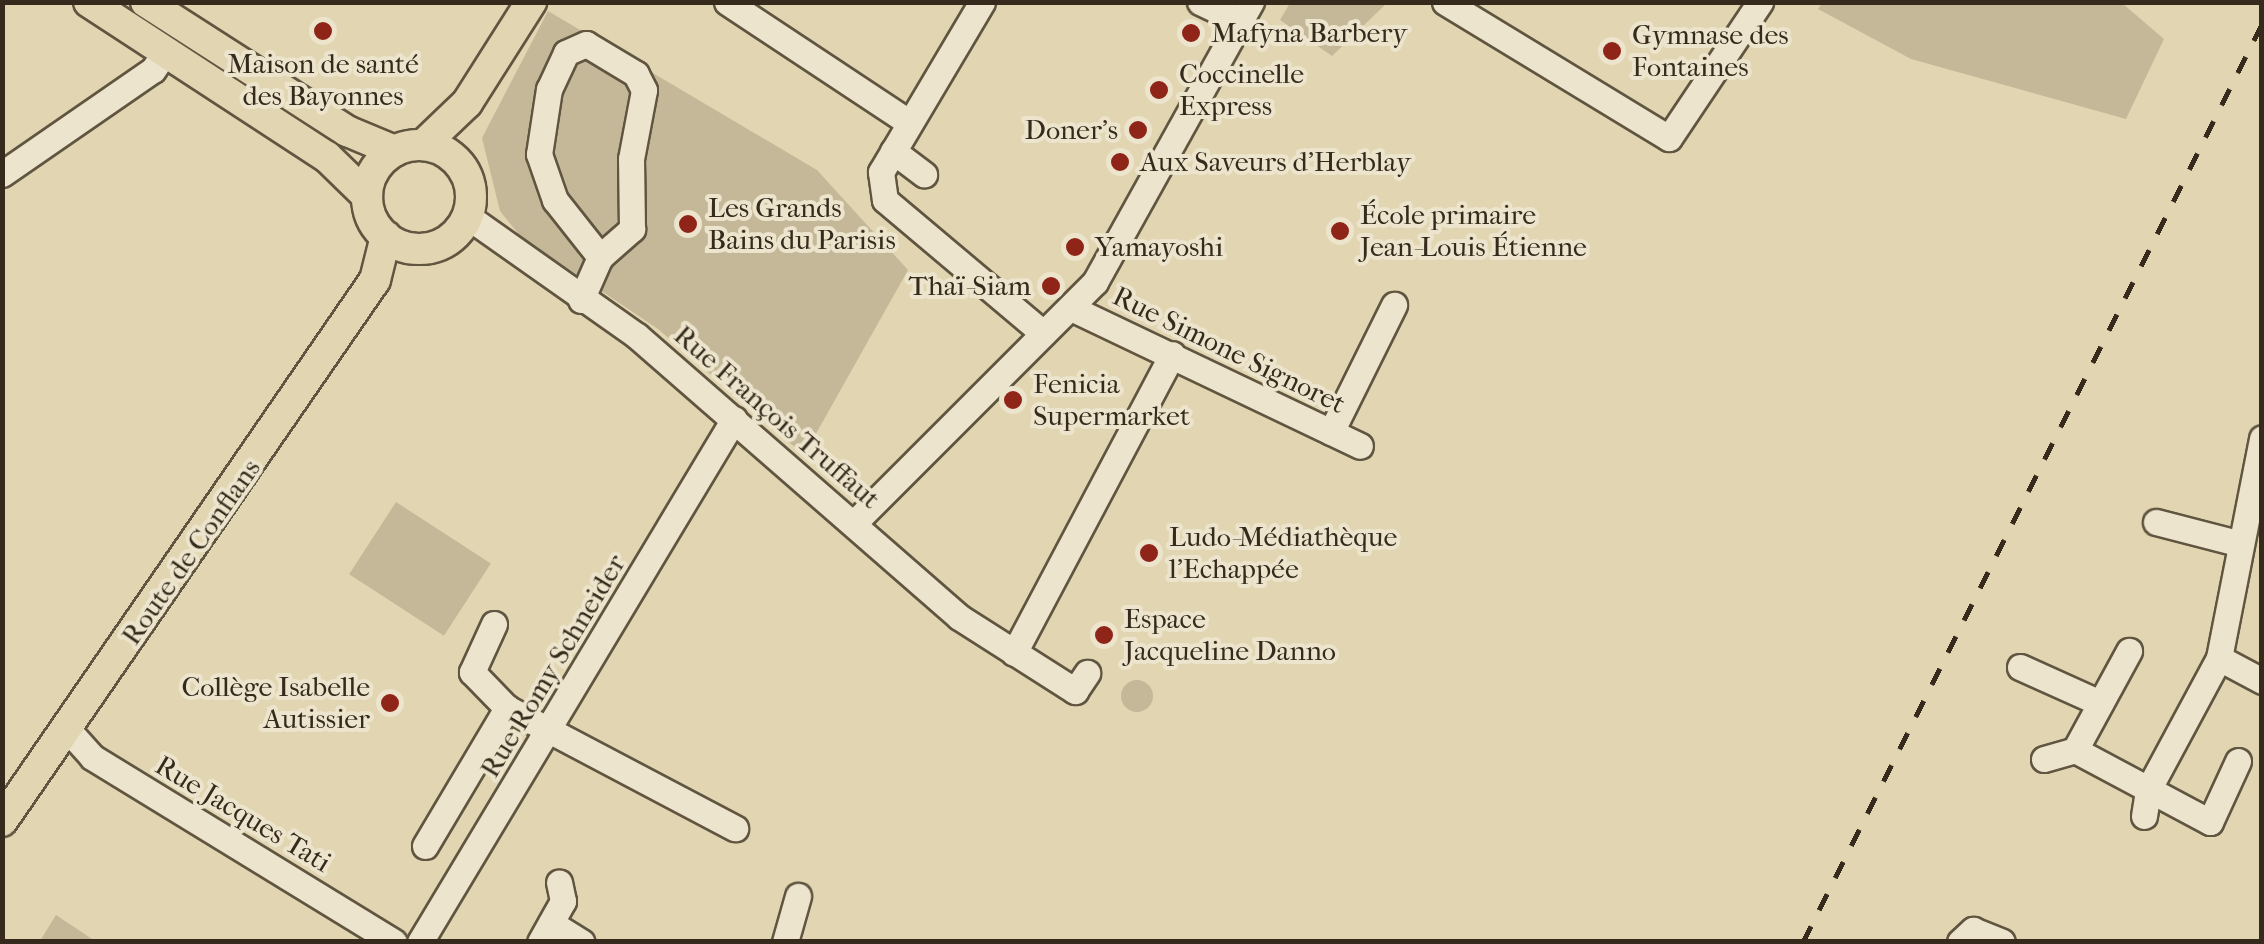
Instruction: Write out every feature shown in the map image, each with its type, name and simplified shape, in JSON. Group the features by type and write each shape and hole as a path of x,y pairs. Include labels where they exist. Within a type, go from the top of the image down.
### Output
{"main road":[{"path":"89,2 326,156 367,196 386,236 419,249 462,225 466,140 494,65 531,2"},
{"path":"146,2 348,132 409,148 466,173"},
{"path":"367,196 375,169 409,148 494,65"},
{"name":"Route de Conflans","path":"2,821 375,280 386,236"},
{"name":"Route de Conflans","path":"375,280 419,249"}],"street":[{"path":"727,2 908,122"},
{"path":"982,2 881,172 885,200 1043,333"},
{"path":"854,523 1071,308 1116,253 1246,12 1200,2"},
{"path":"1446,2 1475,10 1668,138 1760,2"},
{"path":"581,300 600,257 632,229 631,159 644,90 636,74 586,44 566,53 550,89 540,154 554,200 600,257"},
{"path":"2,174 153,70 164,52"},
{"path":"893,151 924,174"},
{"name":"Rue François Truffaut","path":"462,225 492,239 581,300 734,420 854,523 928,576 1014,653 1076,691 1087,672"},
{"path":"1331,432 1394,304"},
{"name":"Rue Simone Signoret","path":"1071,308 1360,446"},
{"path":"1014,653 1172,354"},
{"name":"Rue Romy Schneider","path":"420,942 734,420"},
{"path":"2146,803 2219,658 2238,543 2262,438"},
{"path":"2156,522 2238,543"},
{"path":"494,624 472,672 507,708 734,828"},
{"path":"2044,759 2075,750 2130,651"},
{"path":"2219,658 2262,681"},
{"path":"2020,667 2100,703"},
{"path":"425,846 507,708"},
{"name":"Rue Jacques Tati","path":"68,730 92,757 394,942"},
{"path":"2075,750 2146,803 2210,822 2238,761"},
{"path":"560,882 563,902 546,932 582,942"},
{"path":"785,942 798,896"},
{"path":"1960,942 1973,930 2002,942"}],"shaded area":[{"path":"1290,2 1387,3 1332,56 1280,20"},
{"path":"1822,3 2122,3 2164,39 2126,119 1911,59 1818,9"},
{"name":"Les Grands Bains du Parisis","path":"548,11 817,170 908,270 804,455 658,329 521,237 500,211 482,138"},
{"path":"396,502 491,564 444,636 349,574"},
{"path":"1137,680 1148,685 1153,696 1148,707 1137,712 1126,707 1121,696 1126,685"},
{"path":"56,915 95,941 40,941"}],"railway":[{"path":"1803,942 2262,24"}],"place":[{"name":"Maison de santé des Bayonnes","path":"323,31"},
{"name":"Mafyna Barbery","path":"1191,33"},
{"name":"Gymnase des Fontaines","path":"1612,51"},
{"name":"Coccinelle Express","path":"1159,90"},
{"name":"Doner's","path":"1138,130"},
{"name":"Aux Saveurs d'Herblay","path":"1120,162"},
{"name":"Les Grands Bains du Parisis","path":"688,224"},
{"name":"École primaire Jean-Louis Étienne","path":"1340,231"},
{"name":"Yamayoshi","path":"1075,247"},
{"name":"Thaï-Siam","path":"1051,286"},
{"name":"Fenicia Supermarket","path":"1013,400"},
{"name":"Ludo-Médiathèque l'Echappée","path":"1149,553"},
{"name":"Espace Jacqueline Danno","path":"1104,635"},
{"name":"Collège Isabelle Autissier","path":"390,703"}]}
